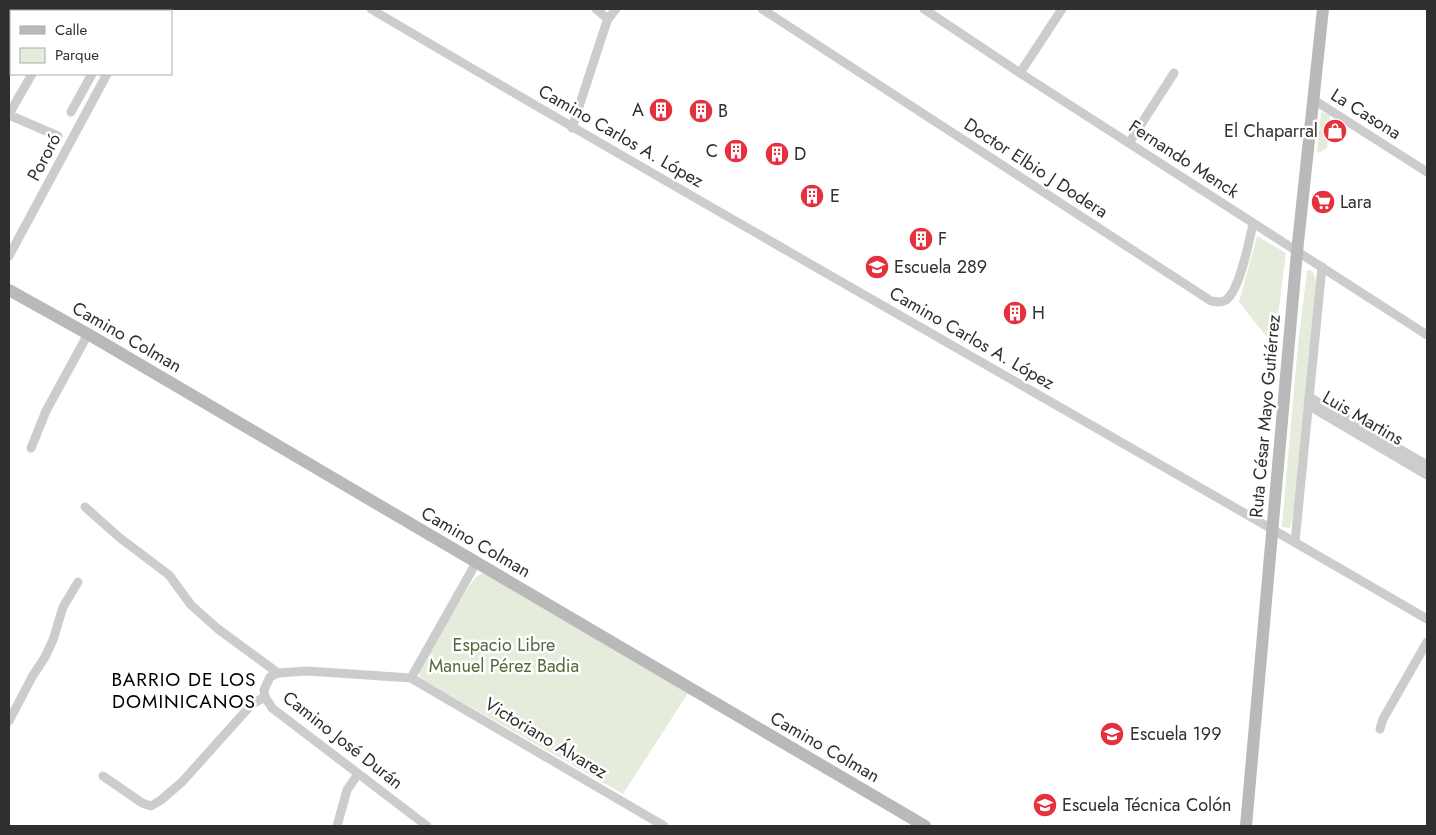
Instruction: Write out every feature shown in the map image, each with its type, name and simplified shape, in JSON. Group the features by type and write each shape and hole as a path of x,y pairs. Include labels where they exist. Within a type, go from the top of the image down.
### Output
{"street":[{"name":"Camino Carlos A. López","path":"371,9 572,128 1427,619"},
{"path":"596,9 608,19"},
{"path":"572,128 608,19 616,9"},
{"name":"Doctor Elbio J Dodera","path":"762,9 1211,301 1225,301 1232,293 1237,282 1253,224"},
{"name":"Fernando Menck","path":"924,9 1427,335"},
{"path":"1020,73 1062,9"},
{"name":"Ruta César Mayo Gutiérrez","path":"1246,826 1298,252 1323,9"},
{"path":"1129,143 1174,74"},
{"path":"31,75 9,115 58,136"},
{"path":"71,112 91,75"},
{"name":"Pororó","path":"9,256 106,75"},
{"name":"La Casona","path":"1314,100 1427,172"},
{"path":"1295,542 1322,268"},
{"name":"Camino Colman","path":"9,290 88,334 925,826"},
{"path":"31,448 46,411 88,334"},
{"name":"Luis Martins","path":"1308,401 1427,465"},
{"name":"Luis Martins","path":"1308,401 1427,475"},
{"name":"Camino José Durán","path":"85,507 120,538 169,575 192,605 218,629 278,673"},
{"path":"411,678 476,563"},
{"path":"9,720 45,657 53,640 63,607 78,582"},
{"path":"1380,729 1383,720 1427,642"},
{"name":"Camino José Durán","path":"411,678 307,671 278,673 270,677 264,690 265,697 272,708 427,826"},
{"name":"Victoriano Álvarez","path":"411,678 664,826"},
{"path":"103,776 142,804 151,806 182,782 252,704 265,697"},
{"path":"337,826 347,790 358,774"}],"green space":[{"path":"1322,112 1330,115 1327,148 1319,153 1317,151"},
{"path":"1257,236 1286,253 1274,346 1239,302"},
{"path":"1308,270 1311,270 1315,278 1315,304 1295,505 1290,528 1282,527 1282,525 1298,345"},
{"name":"Espacio Libre Manuel Pérez Badia","path":"482,573 688,693 623,794 420,678 420,666 469,586"}],"place":[{"name":"A","path":"661,110"},
{"name":"B","path":"701,111"},
{"name":"El Chaparral","path":"1335,131"},
{"name":"C","path":"736,151"},
{"name":"D","path":"777,154"},
{"name":"E","path":"812,196"},
{"name":"Lara","path":"1323,202"},
{"name":"F","path":"921,239"},
{"name":"Escuela 289","path":"877,267"},
{"name":"H","path":"1015,313"},
{"name":"Escuela 199","path":"1112,734"},
{"name":"Escuela Técnica Colón","path":"1045,805"}],"district":[{"name":"BARRIO DE LOS DOMINICANOS","path":"184,690"}]}
